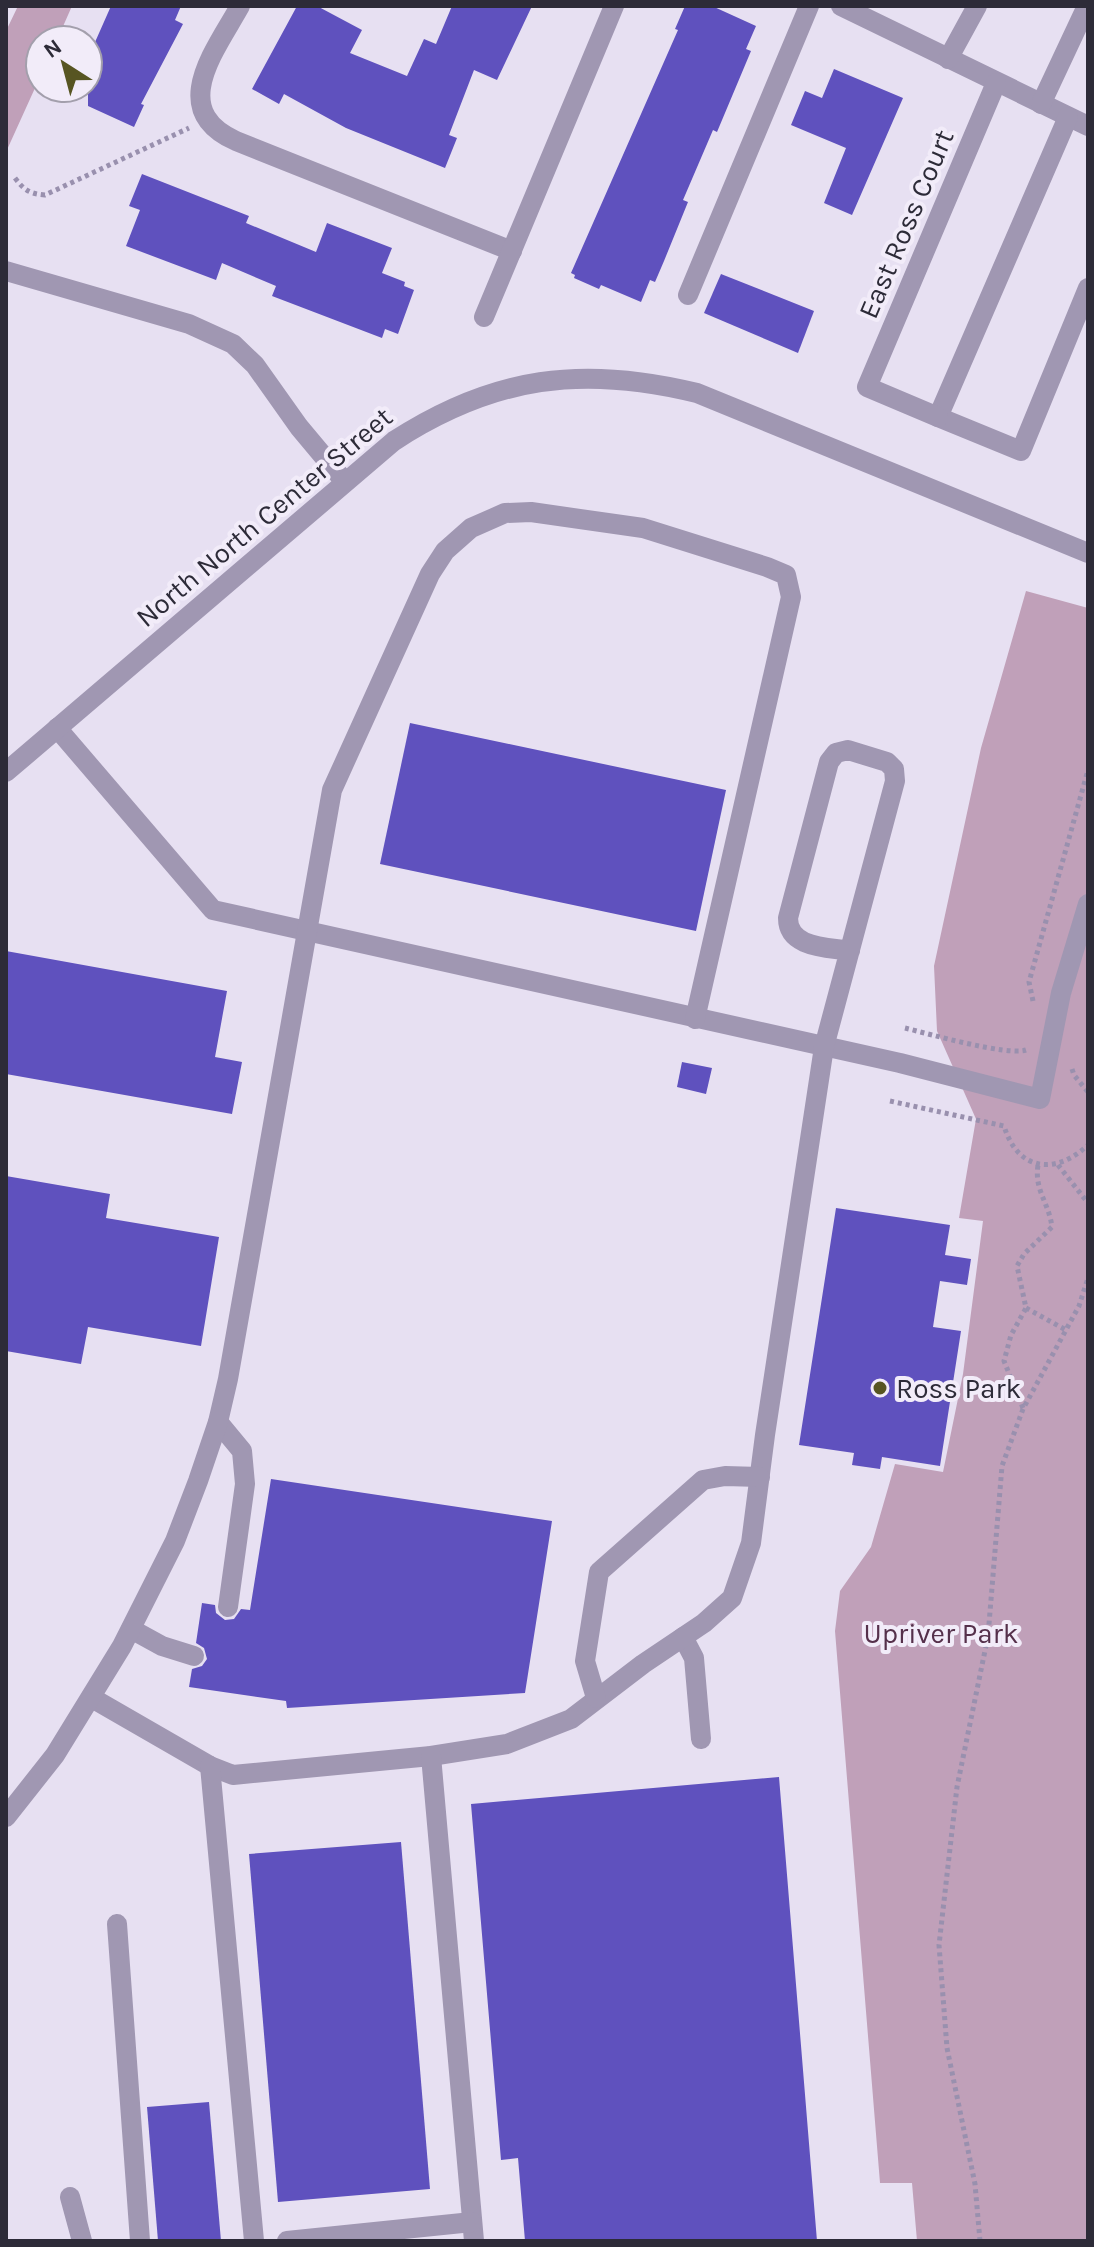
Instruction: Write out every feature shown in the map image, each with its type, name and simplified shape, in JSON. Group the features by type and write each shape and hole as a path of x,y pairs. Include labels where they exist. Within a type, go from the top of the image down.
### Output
{"street":[{"path":"240,6 200,85 201,106 218,132 512,251"},
{"path":"484,317 614,6"},
{"path":"688,295 809,6"},
{"path":"841,6 876,14 948,59 1088,126"},
{"path":"948,59 977,6"},
{"path":"1041,104 1087,6"},
{"name":"East Ross Court","path":"938,417 867,387 996,83"},
{"path":"1068,117 938,417 1021,451 1088,288"},
{"path":"6,271 189,324 233,344 255,365 305,434 345,482"},
{"name":"North North Center Street","path":"6,772 372,457 418,426 507,388 591,377 632,379 714,398 1088,553"},
{"path":"6,1817 55,1755 131,1629 175,1541 218,1422 332,790 430,574 445,551 471,528 505,513 531,512 643,528 786,575 791,597 695,1019"},
{"path":"57,728 213,910 824,1047 1040,1099 1061,993 1088,904"},
{"path":"92,1698 210,1766 233,1775 431,1756 507,1744 571,1719 719,1612 732,1598 751,1543 824,1047 850,951 895,781 894,769 887,762 848,750 836,753 829,762 788,918 788,929 794,938 808,943 850,951"},
{"path":"218,1422 242,1451 245,1484 228,1607"},
{"path":"596,1698 585,1661 599,1572 703,1480 761,1471"},
{"path":"131,1629 162,1646 194,1656"},
{"path":"683,1637 694,1658 701,1739"},
{"path":"287,2241 473,2232 431,1756"},
{"path":"210,1766 254,2241"},
{"path":"117,1924 140,2241"},
{"path":"70,2197 82,2241"}],"path":[{"path":"15,178 31,194 45,195 208,119"},
{"path":"1035,1007 1029,982 1088,770"},
{"path":"905,1028 1020,1052 1031,1049"},
{"path":"1071,1064 1074,1075 1088,1092"},
{"path":"890,1101 1004,1126 1021,1155 1038,1165 1058,1165 1073,1159 1088,1145"},
{"path":"1023,1409 1004,1361 1011,1335 1026,1308 1017,1266 1024,1254 1052,1227 1036,1180 1038,1165"},
{"path":"1058,1165 1088,1203"},
{"path":"980,2241 975,2184 947,2048 939,1945 957,1787 988,1636 1002,1466 1023,1409 1079,1306 1088,1278"},
{"path":"1026,1308 1066,1330"}],"green space":[{"path":"18,6 72,6 64,24 24,24 24,104 28,104 6,152 6,31"},
{"name":"Upriver Park","path":"1026,591 1088,608 1088,2241 917,2241 912,2183 880,2183 835,1631 840,1591 871,1547 895,1464 943,1472 963,1374 983,1221 959,1218 976,1119 937,1031 934,966 981,748"}],"building":[{"path":"111,6 181,6 175,20 183,24 141,104 144,105 134,127 88,106 104,104 103,24"},
{"path":"297,6 317,6 362,30 350,53 407,76 424,39 436,44 452,6 532,6 497,80 474,70 449,135 457,138 445,168 346,128 284,94 279,104 252,89"},
{"path":"685,6 712,6 756,26 746,49 751,51 717,132 713,130 683,200 688,202 664,261 655,282 650,280 641,302 601,285 599,289 574,278 575,275 571,273 678,30 675,29"},
{"path":"834,69 903,98 852,215 824,203 846,148 791,125 805,91 822,98"},
{"path":"142,174 249,216 246,223 316,252 327,223 392,248 382,273 405,282 404,286 414,290 398,334 385,329 382,338 272,296 276,286 222,263 216,280 126,246 140,210 129,206"},
{"path":"721,274 814,311 798,353 704,313"},
{"path":"410,723 726,790 696,931 380,864"},
{"path":"6,951 227,991 215,1057 242,1062 232,1114 6,1074"},
{"path":"682,1062 712,1068 706,1094 677,1087"},
{"path":"6,1176 110,1194 106,1218 219,1237 201,1346 88,1327 81,1364 6,1351"},
{"name":"Ross Park","path":"836,1208 950,1225 945,1255 971,1259 967,1285 940,1281 933,1327 961,1331 940,1466 882,1457 880,1469 852,1465 854,1453 799,1445"},
{"path":"271,1479 552,1521 525,1693 287,1708 286,1701 189,1687 192,1669 202,1666 207,1659 204,1648 196,1643 202,1603 215,1605 216,1613 225,1620 234,1619 241,1609 250,1610"},
{"path":"779,1777 817,2241 525,2241 518,2158 501,2160 471,1804"},
{"path":"401,1842 430,2189 278,2202 249,1854"},
{"path":"209,2102 221,2241 158,2241 147,2107"}],"place":[{"name":"Ross Park","path":"880,1388"}]}
